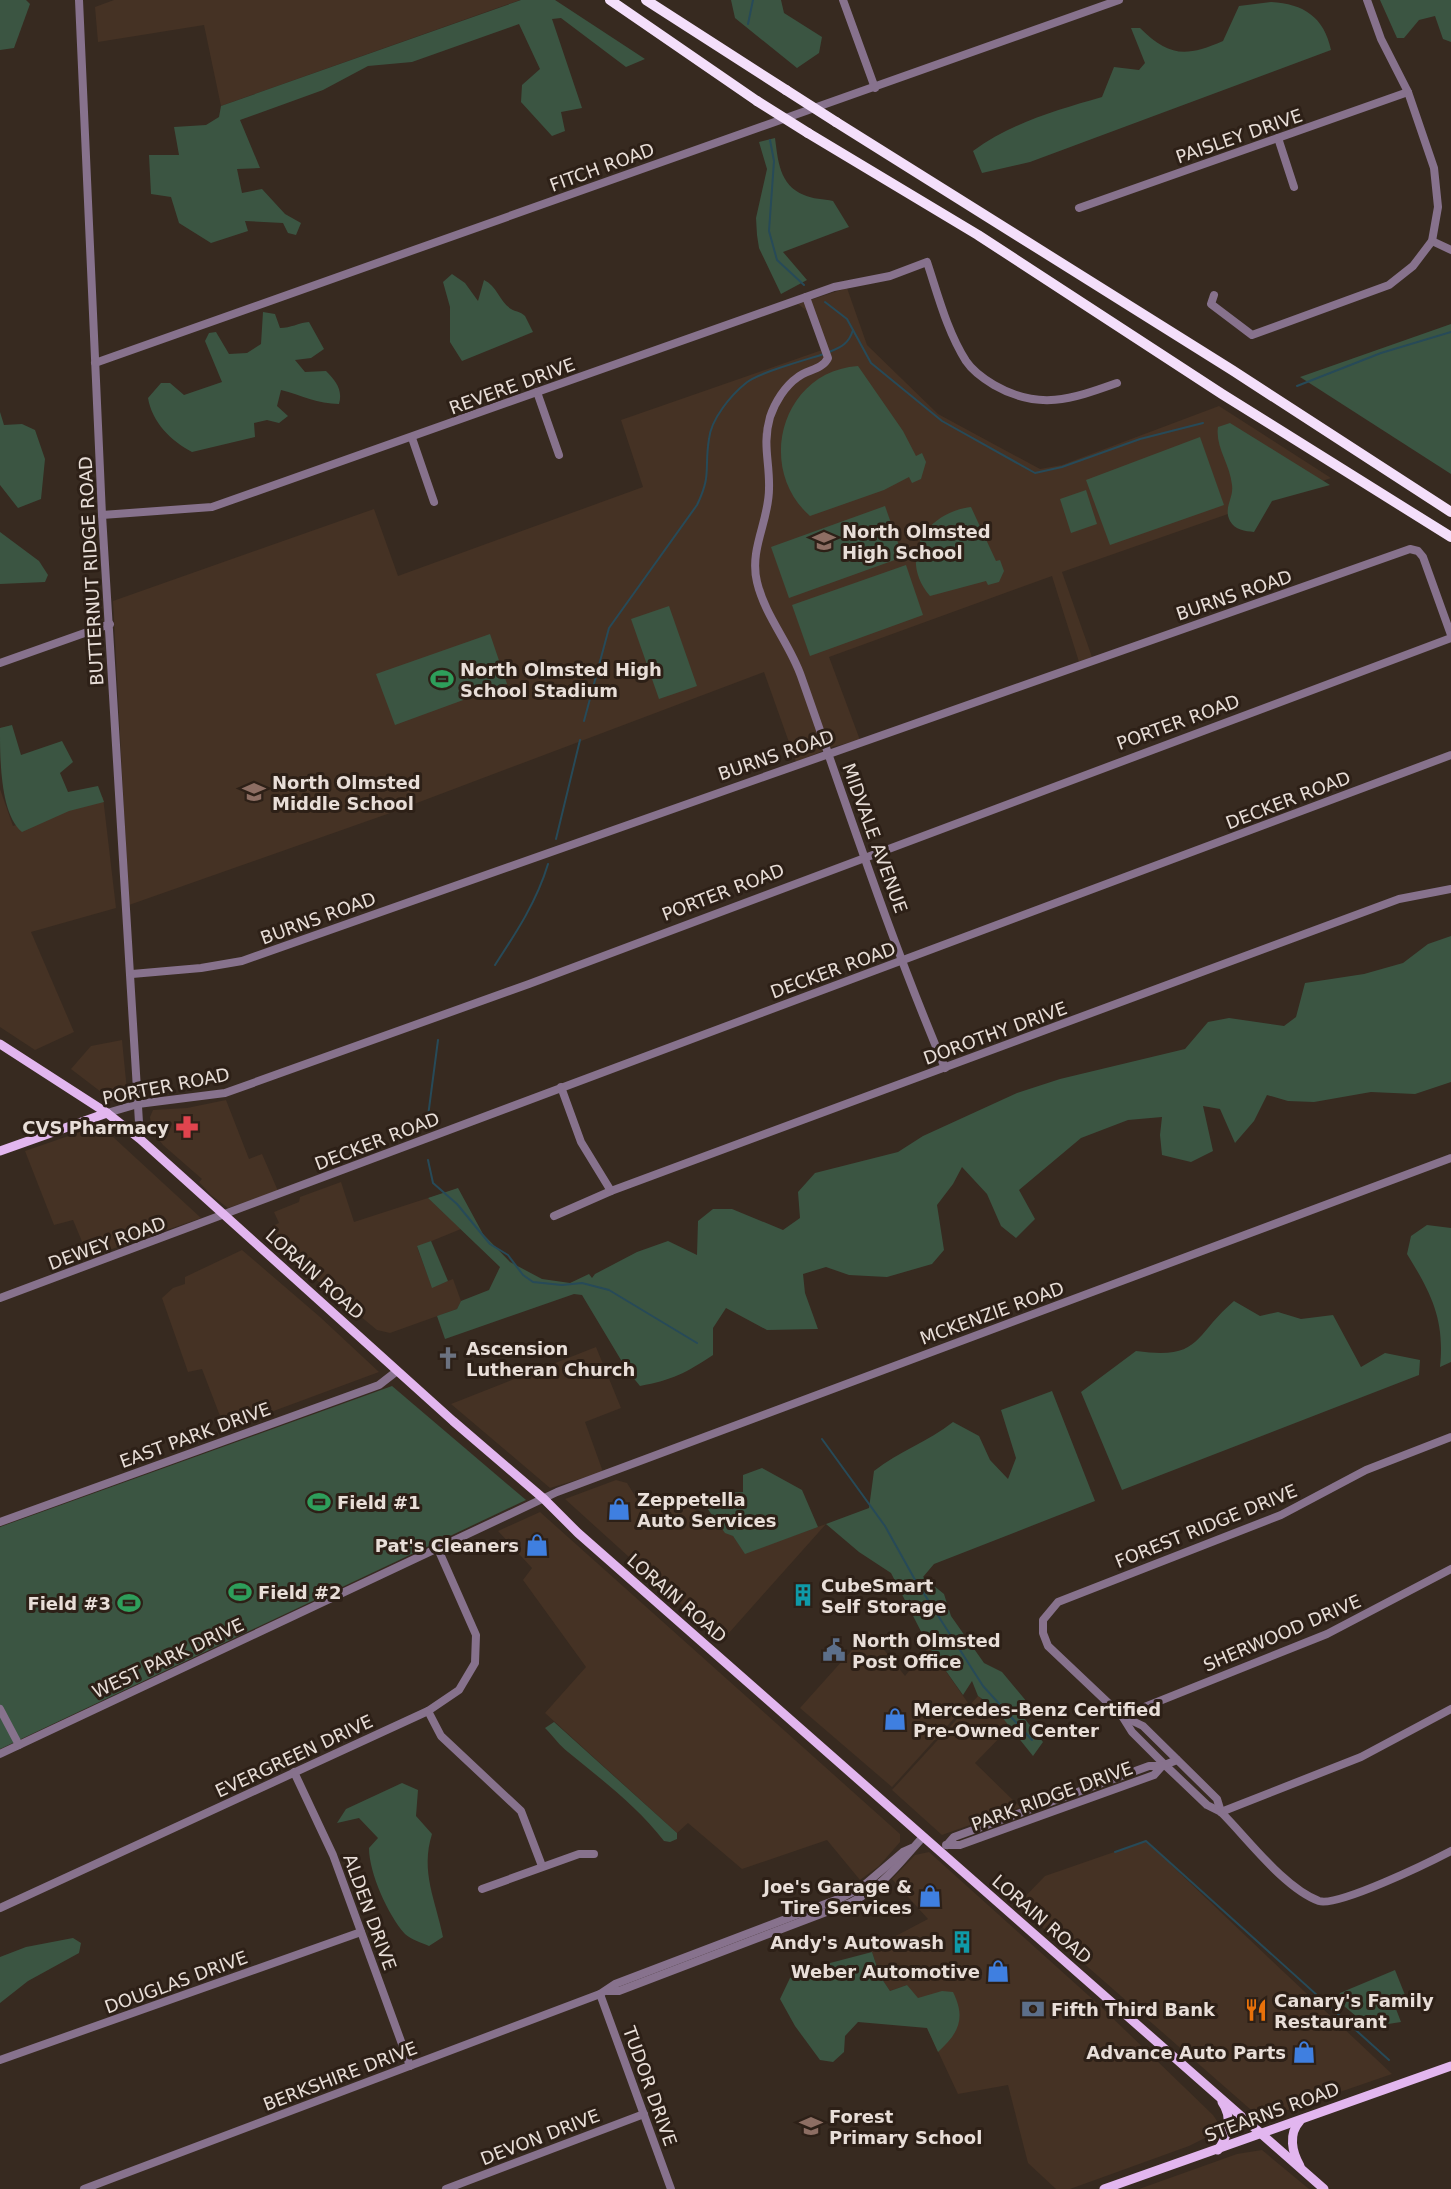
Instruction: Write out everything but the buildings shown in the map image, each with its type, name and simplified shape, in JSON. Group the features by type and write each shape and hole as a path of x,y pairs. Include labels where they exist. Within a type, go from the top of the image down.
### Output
{"highway":[{"path":"610,0 757,101 978,235 1222,394 1451,537"},
{"path":"646,0 1232,370 1451,512"}],"main road":[{"name":"LORAIN ROAD","path":"0,1044 107,1113 140,1139 397,1371 544,1499 579,1533 1324,2189"},
{"name":"PORTER ROAD","path":"0,1151 107,1113"},
{"name":"STEARNS ROAD","path":"1104,2189 1451,2066"},
{"path":"1217,2150 1226,2139 1228,2125 1225,2106 1219,2098"},
{"path":"1302,2120 1292,2133 1296,2159 1303,2171"}],"street":[{"name":"BUTTERNUT RIDGE ROAD","path":"79,0 102,515 119,810 132,974 140,1139"},
{"path":"843,0 875,88"},
{"name":"FITCH ROAD","path":"95,363 1119,0"},
{"path":"1214,295 1211,304 1252,335 1389,285 1413,266 1432,241 1438,207 1434,168 1408,92 1381,39 1367,0"},
{"name":"PAISLEY DRIVE","path":"1079,208 1408,92"},
{"path":"1278,138 1294,187"},
{"path":"1432,241 1451,250"},
{"name":"REVERE DRIVE","path":"102,515 212,507 834,287 890,276 927,262 951,332 967,363 987,381 1009,393 1036,402 1081,396 1117,383"},
{"name":"MIDVALE AVENUE","path":"806,297 827,352 824,364 804,373 788,385 771,415 765,446 768,500 757,538 755,567 762,599 794,658 865,856 945,1068"},
{"path":"537,392 559,455"},
{"path":"412,438 434,502"},
{"name":"BURNS ROAD","path":"132,974 201,969 242,961 1410,549 1418,551 1423,557 1451,636"},
{"path":"0,663 110,624"},
{"name":"PORTER ROAD","path":"107,1113 138,1104 225,1094 529,984 1451,636"},
{"name":"DECKER ROAD","path":"225,1215 1451,754"},
{"name":"DOROTHY DRIVE","path":"554,1216 611,1191 1399,899 1451,889"},
{"path":"561,1087 581,1142 611,1191"},
{"name":"MCKENZIE ROAD","path":"544,1499 1451,1158"},
{"name":"DEWEY ROAD","path":"0,1298 225,1215"},
{"name":"EAST PARK DRIVE","path":"0,1522 379,1385 397,1371"},
{"name":"FOREST RIDGE DRIVE","path":"1122,1716 1048,1646 1043,1633 1043,1620 1058,1602 1281,1515 1366,1470 1451,1437"},
{"name":"WEST PARK DRIVE","path":"0,1754 544,1499"},
{"name":"EVERGREEN DRIVE","path":"0,1908 428,1711 459,1690 475,1663 476,1635 438,1549"},
{"name":"SHERWOOD DRIVE","path":"1122,1716 1327,1634 1451,1569"},
{"path":"0,1708 19,1745"},
{"path":"1221,1812 1361,1757 1451,1708"},
{"path":"428,1711 441,1736 521,1811 542,1866"},
{"path":"1122,1716 1143,1726 1217,1799 1221,1812"},
{"path":"1122,1716 1132,1732 1163,1765 1207,1805 1221,1812 1297,1889 1322,1902 1346,1897 1414,1870 1451,1851"},
{"name":"PARK RIDGE DRIVE","path":"937,1849 947,1845 960,1845 1154,1775 1163,1765 1177,1760"},
{"name":"ALDEN DRIVE","path":"294,1772 333,1855 410,2066"},
{"name":"BERKSHIRE DRIVE","path":"84,2189 604,1993 619,1991 689,1960 870,1893 923,1837"},
{"path":"482,1889 579,1854 594,1854"},
{"name":"DOUGLAS DRIVE","path":"0,2060 361,1932"},
{"name":"TUDOR DRIVE","path":"604,1993 670,2189"},
{"name":"DEVON DRIVE","path":"446,2189 644,2114"}],"shaded area":[{"path":"114,0 520,0 221,106 204,25 98,42 95,7"},
{"name":"North Olmsted High School","path":"847,288 867,345 938,414 1040,469 1062,465 1219,406 1331,478 1062,572 1092,657 1079,662 1052,576 829,657 860,740 832,747 796,762 764,672 393,812 129,905 113,601 374,509 398,576 643,487 621,420 822,350 807,311 798,304"},
{"path":"0,789 13,826 103,797 116,908 31,932 74,1032 35,1050 0,1027"},
{"path":"122,1040 127,1091 109,1098 71,1069 91,1046"},
{"path":"226,1100 249,1159 262,1154 278,1191 228,1208 199,1182 202,1179 163,1145 152,1131 150,1117 153,1110 187,1108"},
{"path":"100,1125 201,1218 95,1255 86,1251 73,1220 54,1225 25,1151"},
{"path":"341,1182 354,1222 428,1198 461,1229 417,1247 432,1287 453,1279 461,1301 457,1309 390,1333 377,1330 278,1248 280,1242 271,1227 279,1223 274,1212 299,1202 300,1197"},
{"path":"242,1250 320,1317 379,1372 225,1429 202,1369 188,1372 162,1298 173,1288 185,1284 185,1277"},
{"path":"596,1347 621,1408 585,1422 603,1472 550,1488 451,1404"},
{"path":"616,1480 627,1483 640,1504 640,1512 671,1501 694,1509 733,1536 745,1553 826,1524 720,1643 693,1615 565,1499"},
{"path":"540,1512 900,1834 900,1842 879,1866 860,1880 827,1840 742,1869 688,1823 677,1833 545,1713 586,1667 523,1580 532,1568 498,1531"},
{"path":"869,1631 905,1676 929,1647 968,1703 892,1787 800,1708"},
{"path":"978,1696 994,1707 1011,1726 975,1763 1020,1807 942,1835 892,1790"},
{"path":"1146,1841 1392,2074 1279,2113 1258,2116 1017,1905 1045,1876"},
{"path":"929,1852 1098,2004 1213,2115 1217,2121 1217,2132 1189,2146 1070,2189 1056,2189 1028,2163 1008,2085 958,2094 907,1985 890,1991 880,1976 871,1949 928,1919 892,1879 915,1855"},
{"path":"1262,2150 1309,2189 1139,2189 1237,2154"}],"green space":[{"path":"0,0 26,0 30,4 14,48 0,50"},
{"path":"521,0 555,0 645,59 626,67 561,18 552,19 582,108 561,112 565,131 552,136 521,102 522,85 540,69 519,24 412,62 368,66 323,90 240,120 260,168 237,169 242,193 262,189 285,214 301,223 296,235 288,233 283,223 245,221 248,231 211,243 179,223 171,197 151,194 149,155 179,155 174,127 206,125 219,117 221,106"},
{"path":"731,0 781,0 784,13 822,37 819,53 797,68 735,18"},
{"path":"1380,0 1451,0 1451,42 1443,39 1435,16 1419,20 1404,38 1397,38"},
{"path":"1271,2 1303,9 1311,14 1323,29 1331,50 1030,162 982,173 973,151 988,141 1035,118 1102,97 1114,67 1139,70 1145,63 1131,28 1140,28 1150,38 1169,49 1188,52 1223,41 1239,6"},
{"path":"775,138 781,171 789,185 807,196 833,201 849,227 783,252 807,280 781,294 759,248 756,218 767,169 759,142"},
{"path":"452,274 465,283 478,301 484,280 507,306 525,316 533,332 462,361 450,342 450,307 443,282"},
{"path":"263,312 275,314 280,328 309,322 324,349 311,358 295,360 305,372 326,371 333,378 340,394 339,404 317,401 281,390 277,406 288,416 279,423 267,420 254,423 255,437 192,452 177,442 158,423 148,398 161,383 170,383 184,395 222,382 205,341 209,333 216,332 229,354 247,353 261,344"},
{"path":"1451,324 1451,474 1300,377"},
{"path":"858,366 903,431 916,456 922,453 926,462 921,479 912,483 909,477 884,490 810,516 793,496 784,473 781,449 785,425 795,403 811,385 832,372"},
{"path":"0,412 4,425 22,424 35,430 45,459 41,499 18,508 0,485"},
{"path":"1230,423 1330,485 1272,501 1254,532 1237,528 1228,516 1232,485 1218,434 1218,427"},
{"path":"1200,437 1224,505 1110,545 1086,480"},
{"path":"1086,490 1097,524 1071,533 1060,499"},
{"path":"885,506 903,557 789,598 771,547"},
{"path":"971,507 996,561 1000,560 1004,571 999,582 988,585 986,581 930,596 920,581 916,567 921,539 941,518"},
{"path":"0,532 39,561 48,575 45,582 0,584"},
{"path":"906,565 923,615 810,656 792,605"},
{"path":"669,606 697,686 659,699 631,619"},
{"name":"North Olmsted High School Stadium","path":"490,634 507,684 395,725 376,674"},
{"path":"12,725 21,755 62,741 73,762 60,773 68,792 98,786 104,802 69,811 22,832 9,812 1,769 0,728"},
{"path":"1451,936 1451,1082 1415,1094 1371,1092 1314,1102 1288,1101 1267,1095 1254,1121 1235,1143 1220,1109 1203,1106 1213,1151 1191,1162 1162,1155 1160,1135 1162,1117 1128,1120 1081,1138 1019,1190 1035,1219 1016,1238 1001,1226 987,1194 962,1167 953,1184 937,1205 944,1250 932,1264 887,1277 849,1275 826,1267 803,1274 805,1293 818,1329 767,1330 726,1308 713,1328 713,1355 678,1375 651,1384 640,1386 627,1370 582,1295 574,1294 445,1339 437,1316 457,1309 461,1301 489,1290 500,1267 428,1198 458,1188 483,1234 510,1262 542,1279 570,1283 589,1274 592,1278 595,1274 637,1252 668,1241 697,1255 698,1221 713,1209 732,1209 783,1230 800,1218 798,1192 815,1173 898,1152 923,1136 1017,1093 1060,1079 1185,1049 1208,1022 1229,1018 1284,1026 1296,1017 1305,983 1364,974 1403,963 1428,944"},
{"path":"1427,1225 1451,1228 1451,1362 1440,1367 1438,1320 1423,1281 1407,1254 1411,1236"},
{"path":"431,1241 448,1281 432,1288 417,1246"},
{"path":"1234,1301 1260,1316 1278,1312 1301,1319 1333,1315 1361,1367 1385,1353 1420,1360 1419,1375 1122,1490 1081,1392 1136,1351 1157,1353 1185,1349 1194,1343"},
{"path":"392,1386 526,1500 0,1749 0,1527"},
{"path":"1052,1391 1095,1501 934,1564 923,1577 944,1594 951,1616 984,1663 1002,1672 1027,1702 1021,1714 1043,1742 1033,1756 994,1707 978,1696 972,1681 963,1695 929,1647 891,1573 859,1552 826,1524 869,1508 874,1471 953,1422 979,1436 990,1460 1008,1479 1016,1458 1001,1410"},
{"path":"762,1468 802,1490 818,1527 745,1554 733,1536 725,1533 697,1494 743,1492 743,1475"},
{"path":"554,1722 677,1833 677,1839 670,1842 664,1841 631,1805 562,1747 545,1728"},
{"path":"402,1783 418,1790 416,1816 432,1834 428,1874 443,1937 429,1946 405,1934 386,1905 370,1858 369,1848 378,1838 359,1818 337,1823 346,1809"},
{"path":"73,1938 81,1943 79,1953 28,1981 0,2003 0,1957 26,1947"},
{"path":"872,1952 880,1976 890,1991 907,1985 918,1998 942,1991 953,1992 960,2017 955,2032 938,2052 927,2028 858,2022 845,2036 844,2052 833,2062 820,2060 795,2026 780,1999 790,1978 830,1963"},
{"path":"1395,1970 1407,2000 1396,2009 1401,2022 1369,2027 1338,2001 1340,1993"}],"waterway":[{"path":"748,24 753,0"},
{"path":"770,140 774,161 769,231 777,260 804,285"},
{"path":"825,302 847,319 871,363 942,421 1035,473 1062,467 1140,439 1203,423"},
{"path":"829,352 844,344 853,330"},
{"path":"1297,386 1381,353 1451,332"},
{"path":"584,721 609,628 697,505 702,494 711,431 723,408 740,388 752,379 824,354"},
{"path":"556,839 580,740"},
{"path":"495,965 532,904 548,864"},
{"path":"427,1124 438,1040"},
{"path":"428,1160 433,1183 457,1204 490,1244 508,1255 523,1275 533,1282 562,1285 582,1283 609,1290 697,1343"},
{"path":"822,1439 885,1526 914,1578 983,1686 1032,1740"},
{"path":"1115,1852 1146,1841 1389,2060"}],"place":[{"name":"North Olmsted High School","path":"824,541"},
{"name":"North Olmsted High School Stadium","path":"442,679"},
{"name":"North Olmsted Middle School","path":"254,792"},
{"name":"CVS Pharmacy","path":"187,1127"},
{"name":"Ascension Lutheran Church","path":"448,1358"},
{"name":"Field #1","path":"319,1502"},
{"name":"Zeppetella Auto Services","path":"619,1509"},
{"name":"Pat's Cleaners","path":"537,1545"},
{"name":"Field #2","path":"240,1592"},
{"name":"CubeSmart Self Storage","path":"803,1595"},
{"name":"Field #3","path":"129,1603"},
{"name":"North Olmsted Post Office","path":"834,1650"},
{"name":"Mercedes-Benz Certified Pre-Owned Center","path":"895,1719"},
{"name":"Joe's Garage & Tire Services","path":"930,1896"},
{"name":"Andy's Autowash","path":"962,1942"},
{"name":"Weber Automotive","path":"998,1971"},
{"name":"Fifth Third Bank","path":"1033,2009"},
{"name":"Canary's Family Restaurant","path":"1256,2010"},
{"name":"Advance Auto Parts","path":"1304,2052"},
{"name":"Forest Primary School","path":"811,2126"}]}
